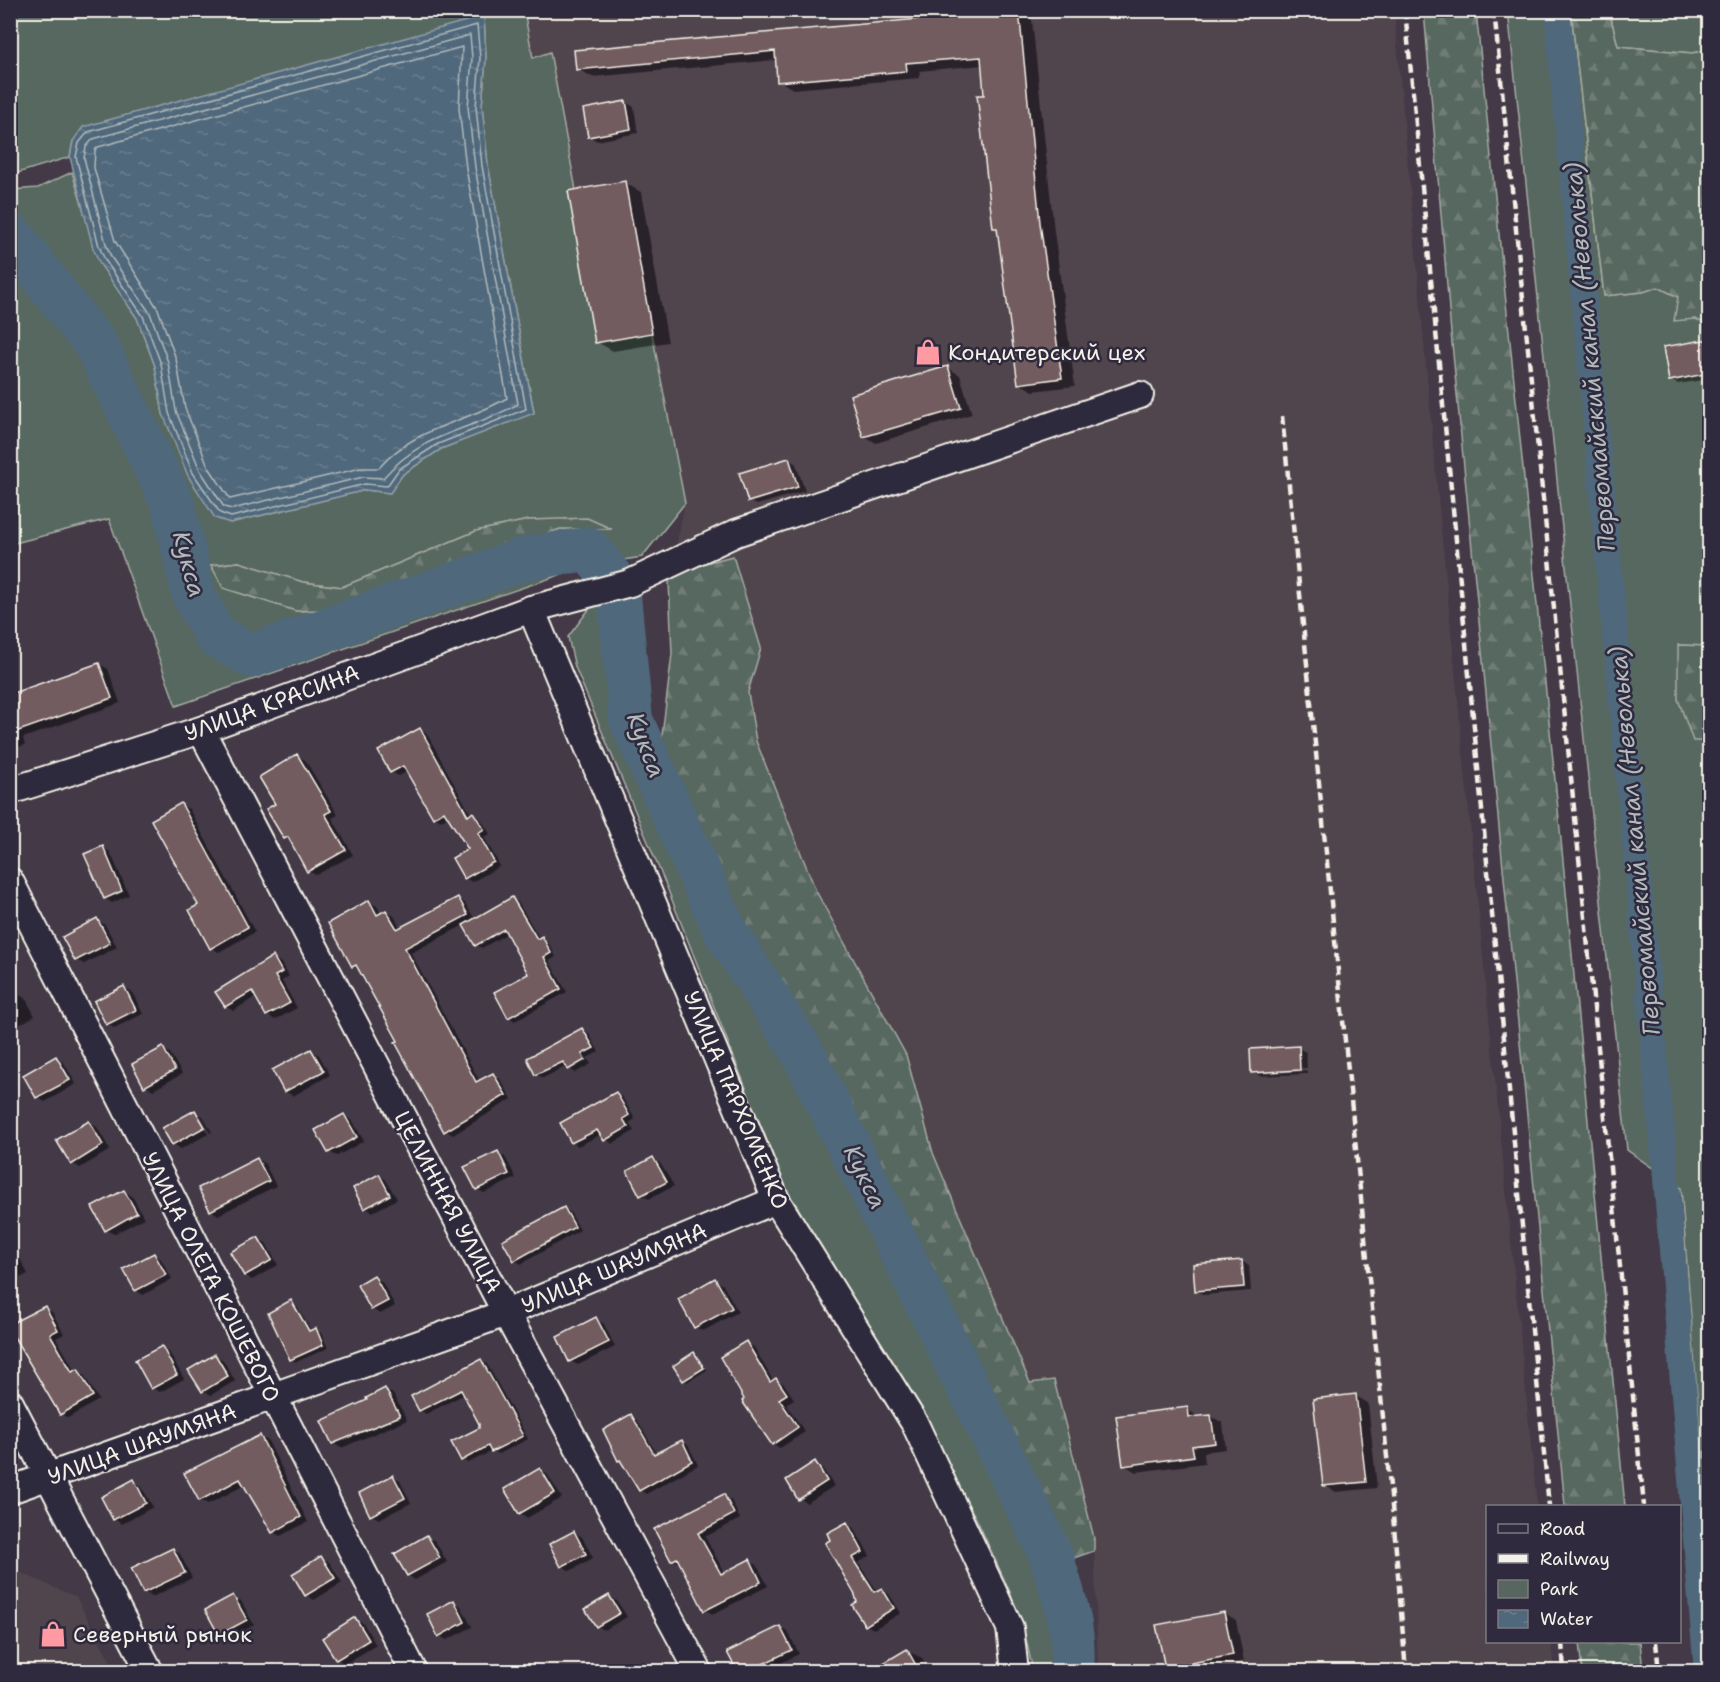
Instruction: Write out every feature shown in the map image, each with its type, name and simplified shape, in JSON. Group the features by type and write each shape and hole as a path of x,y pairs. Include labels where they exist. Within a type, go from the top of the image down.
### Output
{"street":[{"name":"УЛИЦА КРАСИНА","path":"10,791 201,730 531,609 630,583 736,533 1140,396"},
{"name":"УЛИЦА ПАРХОМЕНКО","path":"531,609 776,1200 915,1424 1010,1628 1015,1671"},
{"name":"ЦЕЛИННАЯ УЛИЦА","path":"201,730 506,1313 699,1671"},
{"name":"УЛИЦА ОЛЕГА КОШЕВОГО","path":"10,881 414,1671"},
{"name":"УЛИЦА ШАУМЯНА","path":"10,1490 50,1478 506,1313 776,1200"},
{"path":"10,1403 150,1671"}],"shaded area":[{"path":"524,11 1394,11 1438,497 1537,1505 1486,1505 1486,1643 1551,1643 1554,1671 1098,1671 1094,1538 1054,1380 1030,1383 933,1153 906,1055 816,891 756,740 748,692 761,648 686,568 669,581 685,503 652,333 595,343 576,189 550,52 533,59"},
{"name":"Северный рынок","path":"10,1568 76,1597 116,1671 11,1671"}],"green space":[{"path":"11,11 524,11 533,58 550,52 576,190 596,343 652,333 685,503 642,557 586,566 176,706 109,519 11,544 11,190 38,188 72,172 100,264 137,318 155,366 163,414 230,523 366,490 390,493 403,474 441,449 534,412 488,165 482,106 486,58 484,16 73,141 70,157 11,175","holes":["529,520 610,529 560,529 341,609 296,611 224,588 211,565 239,562 303,582 342,587 476,531"]},
{"path":"1424,11 1476,11 1558,809 1625,1505 1565,1505 1451,333"},
{"path":"1508,11 1571,11 1604,296 1643,292 1658,287 1678,297 1696,319 1709,325 1709,646 1679,645 1693,740 1710,741 1709,1548 1681,1188 1627,1150"},
{"path":"1571,11 1609,11 1618,46 1692,53 1709,50 1709,325 1695,319 1674,321 1678,297 1658,287 1643,292 1604,296"},
{"path":"1609,11 1709,11 1709,50 1692,53 1618,46"},
{"path":"587,518 612,529 560,529 341,609 296,611 223,588 211,565 239,562 303,582 342,587 476,531 529,520"},
{"path":"733,556 761,648 748,692 756,741 816,891 906,1055 933,1153 1030,1383 1054,1380 1094,1538 1094,1551 1065,1561 995,1419 880,1170 816,1054 736,925 661,744 672,654 669,581 686,568"},
{"path":"608,602 626,730 728,954 801,1070 1044,1570 1062,1661 1060,1671 1033,1671 1026,1639 1010,1592 977,1520 882,1350 785,1187 668,890 575,667 568,637 590,608"},
{"path":"1678,645 1709,646 1709,741 1693,741 1678,699"},
{"path":"1579,1643 1640,1643 1643,1671 1582,1671"}],"water":[{"path":"484,16 486,58 482,106 488,165 534,413 441,449 403,474 390,493 366,490 230,523 215,518 188,476 163,414 155,366 137,318 100,264 93,248 70,157 73,141 83,127"}],"building":[{"path":"1019,10 1040,223 1062,378 1018,384 997,228 993,228 977,95 984,95 981,57 906,63 907,71 777,82 775,51 576,70 574,50"},
{"path":"626,101 631,129 588,137 583,109"},
{"path":"625,181 652,333 595,343 568,191"},
{"path":"1710,339 1710,373 1669,381 1663,347"},
{"path":"948,366 961,408 863,437 850,395"},
{"path":"789,458 798,487 748,502 739,473"},
{"path":"99,663 112,698 10,734 10,694"},
{"path":"420,728 468,816 473,812 484,829 478,833 494,862 464,879 452,858 468,849 444,811 433,818 403,766 390,773 378,751"},
{"path":"297,754 331,811 325,814 346,850 307,872 288,837 284,839 266,809 275,804 259,777"},
{"path":"181,803 248,927 210,949 189,910 198,905 151,820"},
{"path":"103,846 122,891 104,899 84,854"},
{"path":"458,897 468,915 405,948 476,1082 493,1073 506,1095 444,1132 356,965 352,967 328,923 369,900 377,915 386,910 397,929"},
{"path":"512,897 537,939 542,936 551,953 544,957 561,989 508,1018 494,992 528,974 504,929 475,946 463,925"},
{"path":"97,918 110,943 75,961 62,937"},
{"path":"273,956 282,972 275,976 290,1003 266,1016 252,991 225,1007 215,992"},
{"path":"124,986 136,1010 106,1025 94,1001"},
{"path":"582,1028 594,1048 582,1054 585,1060 568,1070 563,1062 535,1075 527,1058"},
{"path":"1299,1046 1300,1070 1251,1073 1250,1049"},
{"path":"163,1047 175,1070 144,1087 132,1064"},
{"path":"311,1049 324,1071 284,1092 272,1070"},
{"path":"56,1056 70,1080 36,1098 23,1075"},
{"path":"616,1092 629,1115 623,1119 628,1127 604,1141 597,1130 571,1143 560,1123"},
{"path":"195,1110 205,1127 172,1145 162,1128"},
{"path":"344,1114 357,1137 328,1153 315,1130"},
{"path":"89,1121 103,1145 71,1165 56,1140"},
{"path":"498,1151 509,1174 476,1190 464,1167"},
{"path":"653,1157 667,1182 640,1196 627,1171"},
{"path":"257,1158 269,1181 210,1211 198,1188"},
{"path":"379,1174 390,1195 364,1209 353,1188"},
{"path":"124,1190 137,1213 105,1231 92,1207"},
{"path":"564,1207 575,1227 514,1261 502,1240"},
{"path":"258,1237 272,1260 244,1276 230,1252"},
{"path":"154,1253 166,1275 135,1291 123,1269"},
{"path":"1242,1260 1244,1287 1195,1291 1193,1264"},
{"path":"374,1275 388,1301 371,1310 357,1285"},
{"path":"715,1278 732,1308 694,1328 678,1299"},
{"path":"291,1300 309,1331 316,1328 323,1345 290,1360 268,1313"},
{"path":"45,1306 58,1330 50,1334 72,1372 78,1369 93,1396 60,1415 10,1330 10,1324"},
{"path":"596,1317 609,1342 569,1362 557,1337"},
{"path":"746,1341 770,1382 776,1378 787,1394 779,1399 798,1427 772,1445 742,1401 744,1399 720,1357"},
{"path":"162,1346 177,1375 151,1389 135,1360"},
{"path":"694,1352 704,1368 683,1381 673,1366"},
{"path":"215,1354 228,1376 202,1392 188,1370"},
{"path":"481,1359 523,1436 491,1452 488,1446 461,1461 451,1442 479,1428 479,1424 461,1390 419,1411 411,1396"},
{"path":"385,1388 400,1416 332,1444 321,1421 367,1400 366,1398"},
{"path":"1356,1394 1366,1482 1323,1486 1313,1399"},
{"path":"1188,1407 1189,1417 1211,1415 1215,1443 1192,1446 1194,1456 1123,1466 1116,1416"},
{"path":"631,1414 654,1454 682,1440 692,1461 639,1491 620,1460 618,1461 603,1430"},
{"path":"260,1435 301,1517 272,1533 240,1479 199,1501 184,1473"},
{"path":"815,1461 827,1481 798,1500 786,1480"},
{"path":"540,1468 555,1493 519,1514 504,1489"},
{"path":"393,1475 405,1498 370,1516 359,1493"},
{"path":"134,1479 146,1503 113,1520 101,1497"},
{"path":"724,1494 734,1514 698,1533 721,1574 750,1559 761,1582 704,1611 677,1558 671,1561 654,1529"},
{"path":"847,1522 863,1552 852,1558 874,1592 882,1588 894,1608 865,1626 852,1605 857,1602 855,1595 825,1543 830,1540 827,1533"},
{"path":"574,1531 586,1554 561,1567 549,1544"},
{"path":"427,1535 440,1558 407,1576 394,1554"},
{"path":"173,1548 185,1573 143,1593 131,1568"},
{"path":"321,1556 335,1578 305,1596 292,1574"},
{"path":"233,1595 247,1620 219,1635 205,1610"},
{"path":"609,1595 620,1613 596,1627 585,1609"},
{"path":"454,1600 465,1622 438,1637 427,1614"},
{"path":"1224,1612 1233,1655 1165,1668 1156,1625"},
{"path":"355,1617 369,1640 336,1660 322,1638"},
{"path":"780,1626 792,1650 748,1671 737,1671 727,1652"},
{"path":"907,1649 919,1671 870,1671"}],"waterway":[{"name":"Первомайский канал (Неволька)","path":"1557,10 1665,1166 1707,1672"},
{"name":"Кукса","path":"10,234 96,345 173,504 194,596 216,636 252,656 527,558 588,549 618,585 631,720 725,931 802,1051 1050,1553 1064,1597 1070,1626 1072,1672"},
{"path":"1689,1454 1710,1455"}],"railway":[{"path":"1405,10 1549,1505"},
{"path":"1494,10 1644,1505"},
{"path":"1282,416 1394,1526 1406,1672"},
{"path":"1562,1643 1564,1672"},
{"path":"1656,1643 1659,1672"}],"place":[{"name":"Кондитерский цех","path":"928,352"},
{"name":"Северный рынок","path":"53,1634"}]}
